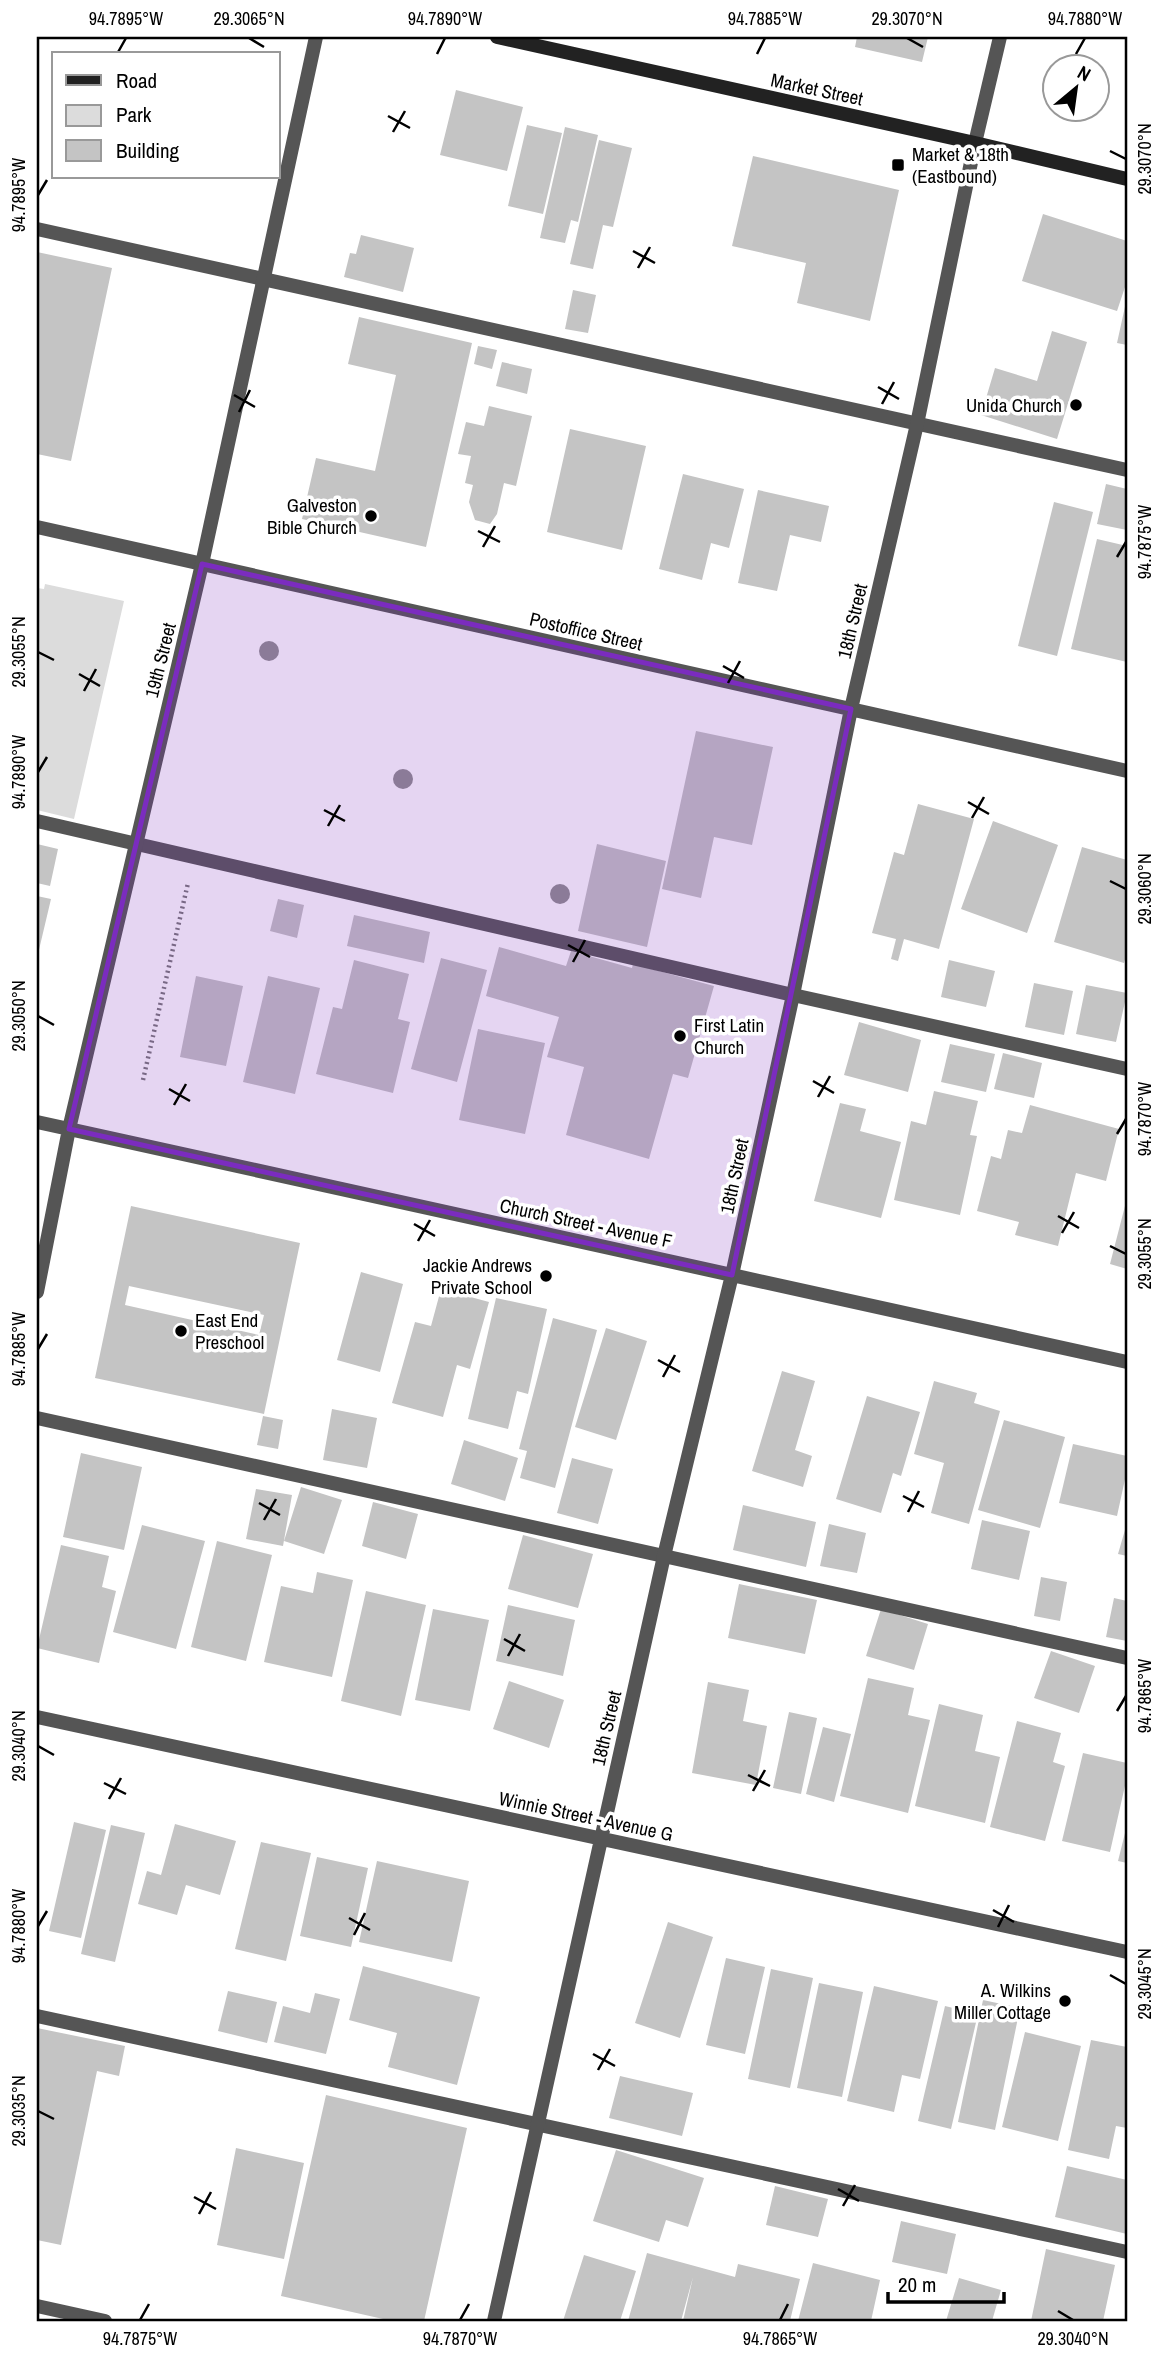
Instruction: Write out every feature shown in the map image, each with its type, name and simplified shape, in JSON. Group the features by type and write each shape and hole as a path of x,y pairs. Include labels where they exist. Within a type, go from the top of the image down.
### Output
{"main road":[{"name":"Market Street","path":"498,37 1127,179"}],"street":[{"name":"19th Street","path":"37,1292 69,1129 202,564 316,37"},
{"name":"18th Street","path":"494,2321 664,1556 732,1275 852,709 917,424 975,143 1000,37"},
{"path":"37,229 1127,470"},
{"name":"Postoffice Street","path":"37,527 1127,771"},
{"path":"37,821 1127,1069"},
{"name":"Church Street - Avenue F","path":"37,1122 1127,1362"},
{"path":"37,1418 1127,1658"},
{"name":"Winnie Street - Avenue G","path":"37,1717 1127,1952"},
{"path":"37,2016 1127,2252"},
{"path":"37,2306 105,2321"}],"path":[{"path":"144,1080 188,882"}],"highlighted area":[{"path":"202,564 851,709 732,1275 69,1129"}],"green space":[{"path":"45,584 124,601 74,819 37,810 37,588 44,589"}],"building":[{"path":"857,37 928,37 922,62 855,47"},
{"path":"456,90 523,107 507,171 440,155"},
{"path":"527,125 562,133 543,214 508,206"},
{"path":"565,127 598,135 578,222 571,220 565,243 540,238"},
{"path":"599,140 632,148 613,227 603,225 593,269 570,264"},
{"path":"753,156 899,190 870,321 797,303 806,263 732,246"},
{"path":"1043,214 1127,241 1127,281 1117,311 1022,281"},
{"path":"361,235 414,248 403,292 344,277 350,253 356,254"},
{"path":"37,252 112,268 71,461 37,454"},
{"path":"573,290 596,295 588,333 565,329"},
{"path":"1127,302 1127,345 1117,343"},
{"path":"359,317 472,343 426,547 302,519 316,458 375,471 396,375 348,364"},
{"path":"1052,331 1087,342 1057,439 981,415 995,368 1037,381"},
{"path":"478,346 497,350 492,369 474,364"},
{"path":"502,362 532,369 527,394 496,386"},
{"path":"489,406 532,416 516,486 504,483 497,514 490,524 475,520 469,502 473,485 465,483 471,456 458,454 466,422 484,426"},
{"path":"570,429 646,446 622,550 547,532"},
{"path":"683,474 744,489 729,548 711,543 702,580 659,569"},
{"path":"1106,484 1127,489 1127,530 1097,524"},
{"path":"758,490 829,506 821,542 790,535 777,591 738,583"},
{"path":"1054,502 1093,512 1057,656 1018,646"},
{"path":"1097,539 1127,546 1127,662 1071,649"},
{"path":"696,731 773,747 752,845 714,837 701,898 662,889"},
{"path":"918,804 974,819 939,949 904,939 898,961 891,959 896,939 872,933 894,852 904,855"},
{"path":"993,821 1058,845 1027,933 961,909"},
{"path":"37,844 58,849 50,886 37,883"},
{"path":"597,844 666,861 647,947 578,931"},
{"path":"1082,847 1127,860 1127,952 1124,963 1054,942"},
{"path":"37,896 51,899 38,954 37,954"},
{"path":"278,899 304,905 297,938 270,931"},
{"path":"354,915 430,932 424,963 347,946"},
{"path":"499,947 566,966 571,951 632,968 633,964 714,986 688,1078 673,1074 649,1159 566,1135 584,1067 547,1057 559,1017 486,996"},
{"path":"441,958 487,970 457,1082 411,1069"},
{"path":"354,960 409,974 398,1019 410,1022 393,1093 316,1074 333,1007 342,1009"},
{"path":"949,960 995,971 986,1007 941,997"},
{"path":"196,976 243,986 226,1066 180,1057"},
{"path":"268,976 320,988 295,1094 243,1082"},
{"path":"1034,983 1073,991 1064,1035 1025,1027"},
{"path":"1086,985 1127,993 1116,1042 1076,1034"},
{"path":"859,1022 921,1040 908,1092 844,1075"},
{"path":"478,1029 545,1043 525,1134 459,1120"},
{"path":"950,1044 995,1054 986,1092 941,1082"},
{"path":"1003,1053 1042,1063 1034,1098 994,1089"},
{"path":"934,1091 978,1101 970,1135 977,1136 960,1215 894,1200 911,1121 926,1125"},
{"path":"840,1103 866,1109 860,1131 901,1142 881,1218 814,1201"},
{"path":"1030,1105 1119,1129 1106,1181 1076,1173 1058,1246 1015,1235 1019,1222 977,1211 991,1156 1001,1159 1008,1130 1022,1133"},
{"path":"1127,1203 1127,1269 1110,1264"},
{"path":"131,1206 300,1243 264,1414 95,1378","holes":["129,1286 264,1315 259,1335 125,1305"]},
{"path":"361,1272 403,1284 380,1372 337,1360"},
{"path":"441,1289 489,1302 470,1369 457,1365 443,1417 392,1403 415,1322 431,1326"},
{"path":"496,1298 547,1309 528,1394 517,1391 508,1429 468,1419"},
{"path":"553,1318 597,1330 555,1488 520,1478 527,1451 519,1449"},
{"path":"606,1328 647,1341 616,1440 575,1427"},
{"path":"782,1371 815,1381 795,1450 812,1456 803,1487 752,1471"},
{"path":"934,1381 977,1393 974,1403 1000,1411 969,1524 931,1513 944,1463 914,1454"},
{"path":"867,1396 920,1412 901,1476 893,1473 881,1513 836,1499"},
{"path":"332,1409 377,1418 367,1468 323,1460"},
{"path":"263,1416 283,1420 278,1449 257,1445"},
{"path":"1004,1420 1065,1437 1040,1528 978,1510"},
{"path":"464,1440 518,1458 505,1501 451,1484"},
{"path":"1073,1444 1127,1456 1127,1470 1117,1516 1059,1503"},
{"path":"81,1453 142,1467 124,1550 63,1537"},
{"path":"572,1458 613,1469 598,1524 557,1513"},
{"path":"301,1487 342,1500 324,1554 284,1541"},
{"path":"256,1489 292,1495 283,1546 246,1539"},
{"path":"373,1502 418,1514 406,1559 362,1546"},
{"path":"743,1505 816,1522 806,1567 733,1550"},
{"path":"982,1520 1030,1531 1019,1580 971,1569"},
{"path":"1127,1523 1127,1556 1118,1554"},
{"path":"829,1524 866,1533 857,1573 820,1566"},
{"path":"142,1525 205,1541 176,1649 113,1632"},
{"path":"523,1535 593,1554 578,1608 508,1589"},
{"path":"217,1541 272,1555 246,1661 191,1647"},
{"path":"61,1545 109,1556 102,1587 116,1591 99,1663 37,1648"},
{"path":"317,1572 353,1580 332,1677 264,1662 281,1586 313,1593"},
{"path":"1041,1577 1067,1582 1060,1621 1034,1616"},
{"path":"739,1584 817,1600 805,1654 728,1638"},
{"path":"366,1591 426,1605 401,1716 341,1701"},
{"path":"1114,1598 1127,1601 1127,1641 1106,1637"},
{"path":"508,1605 575,1620 563,1676 496,1661"},
{"path":"433,1609 489,1620 470,1711 415,1700"},
{"path":"881,1609 928,1624 914,1670 866,1656"},
{"path":"1051,1651 1095,1666 1079,1713 1034,1698"},
{"path":"868,1678 914,1688 908,1715 930,1720 908,1813 840,1796"},
{"path":"509,1681 564,1700 549,1748 493,1729"},
{"path":"708,1682 749,1690 743,1721 767,1726 756,1785 692,1773"},
{"path":"939,1704 983,1715 975,1751 1000,1757 985,1823 915,1806"},
{"path":"789,1712 817,1718 801,1794 773,1788"},
{"path":"1017,1721 1061,1733 1053,1762 1065,1766 1045,1841 990,1827"},
{"path":"823,1727 851,1734 834,1802 806,1794"},
{"path":"1083,1753 1127,1763 1127,1777 1110,1852 1062,1841"},
{"path":"74,1822 106,1830 81,1938 49,1931"},
{"path":"175,1824 236,1841 220,1895 186,1885 177,1915 138,1904 147,1871 161,1875"},
{"path":"111,1825 145,1833 115,1962 81,1954"},
{"path":"1127,1829 1127,1863 1118,1861"},
{"path":"261,1842 311,1853 286,1961 235,1949"},
{"path":"317,1857 368,1868 351,1947 300,1936"},
{"path":"377,1861 469,1881 452,1962 359,1942"},
{"path":"668,1922 713,1937 680,2038 635,2023"},
{"path":"726,1958 765,1967 745,2054 706,2045"},
{"path":"363,1966 480,1997 457,2085 388,2067 397,2033 349,2020"},
{"path":"771,1969 813,1978 790,2088 748,2079"},
{"path":"819,1983 863,1992 842,2097 797,2088"},
{"path":"874,1986 938,2001 920,2079 902,2075 894,2112 847,2101"},
{"path":"228,1991 277,2002 267,2043 218,2031"},
{"path":"315,1993 340,1999 326,2054 274,2042 283,2006 310,2013"},
{"path":"983,2000 1020,2008 995,2130 958,2122"},
{"path":"945,2006 978,2014 951,2129 918,2121"},
{"path":"37,2028 125,2046 119,2076 97,2071 61,2245 37,2240"},
{"path":"1025,2032 1081,2046 1058,2141 1002,2127"},
{"path":"1091,2040 1127,2047 1127,2128 1116,2126 1109,2159 1068,2150"},
{"path":"620,2076 693,2093 682,2136 609,2118"},
{"path":"326,2095 467,2128 424,2321 392,2321 281,2296"},
{"path":"236,2148 304,2163 284,2259 217,2245"},
{"path":"616,2150 704,2178 688,2227 666,2220 659,2242 593,2221"},
{"path":"1067,2166 1127,2180 1127,2234 1055,2217"},
{"path":"775,2186 828,2199 818,2237 766,2225"},
{"path":"901,2221 956,2234 947,2274 892,2262"},
{"path":"1046,2249 1115,2265 1103,2321 1031,2321"},
{"path":"647,2253 735,2277 738,2264 800,2279 790,2321 683,2321 693,2277 681,2321 628,2321"},
{"path":"584,2255 636,2271 620,2321 563,2321"},
{"path":"813,2263 880,2280 871,2321 798,2321"},
{"path":"959,2278 1001,2290 992,2321 946,2321"}],"place":[{"name":"Market & 18th (Eastbound)","path":"898,165"},
{"name":"Unida Church","path":"1076,405"},
{"name":"Galveston Bible Church","path":"371,516"},
{"name":"First Latin Church","path":"680,1036"},
{"name":"Jackie Andrews Private School","path":"546,1276"},
{"name":"East End Preschool","path":"181,1331"},
{"name":"A. Wilkins Miller Cottage","path":"1065,2001"}]}
